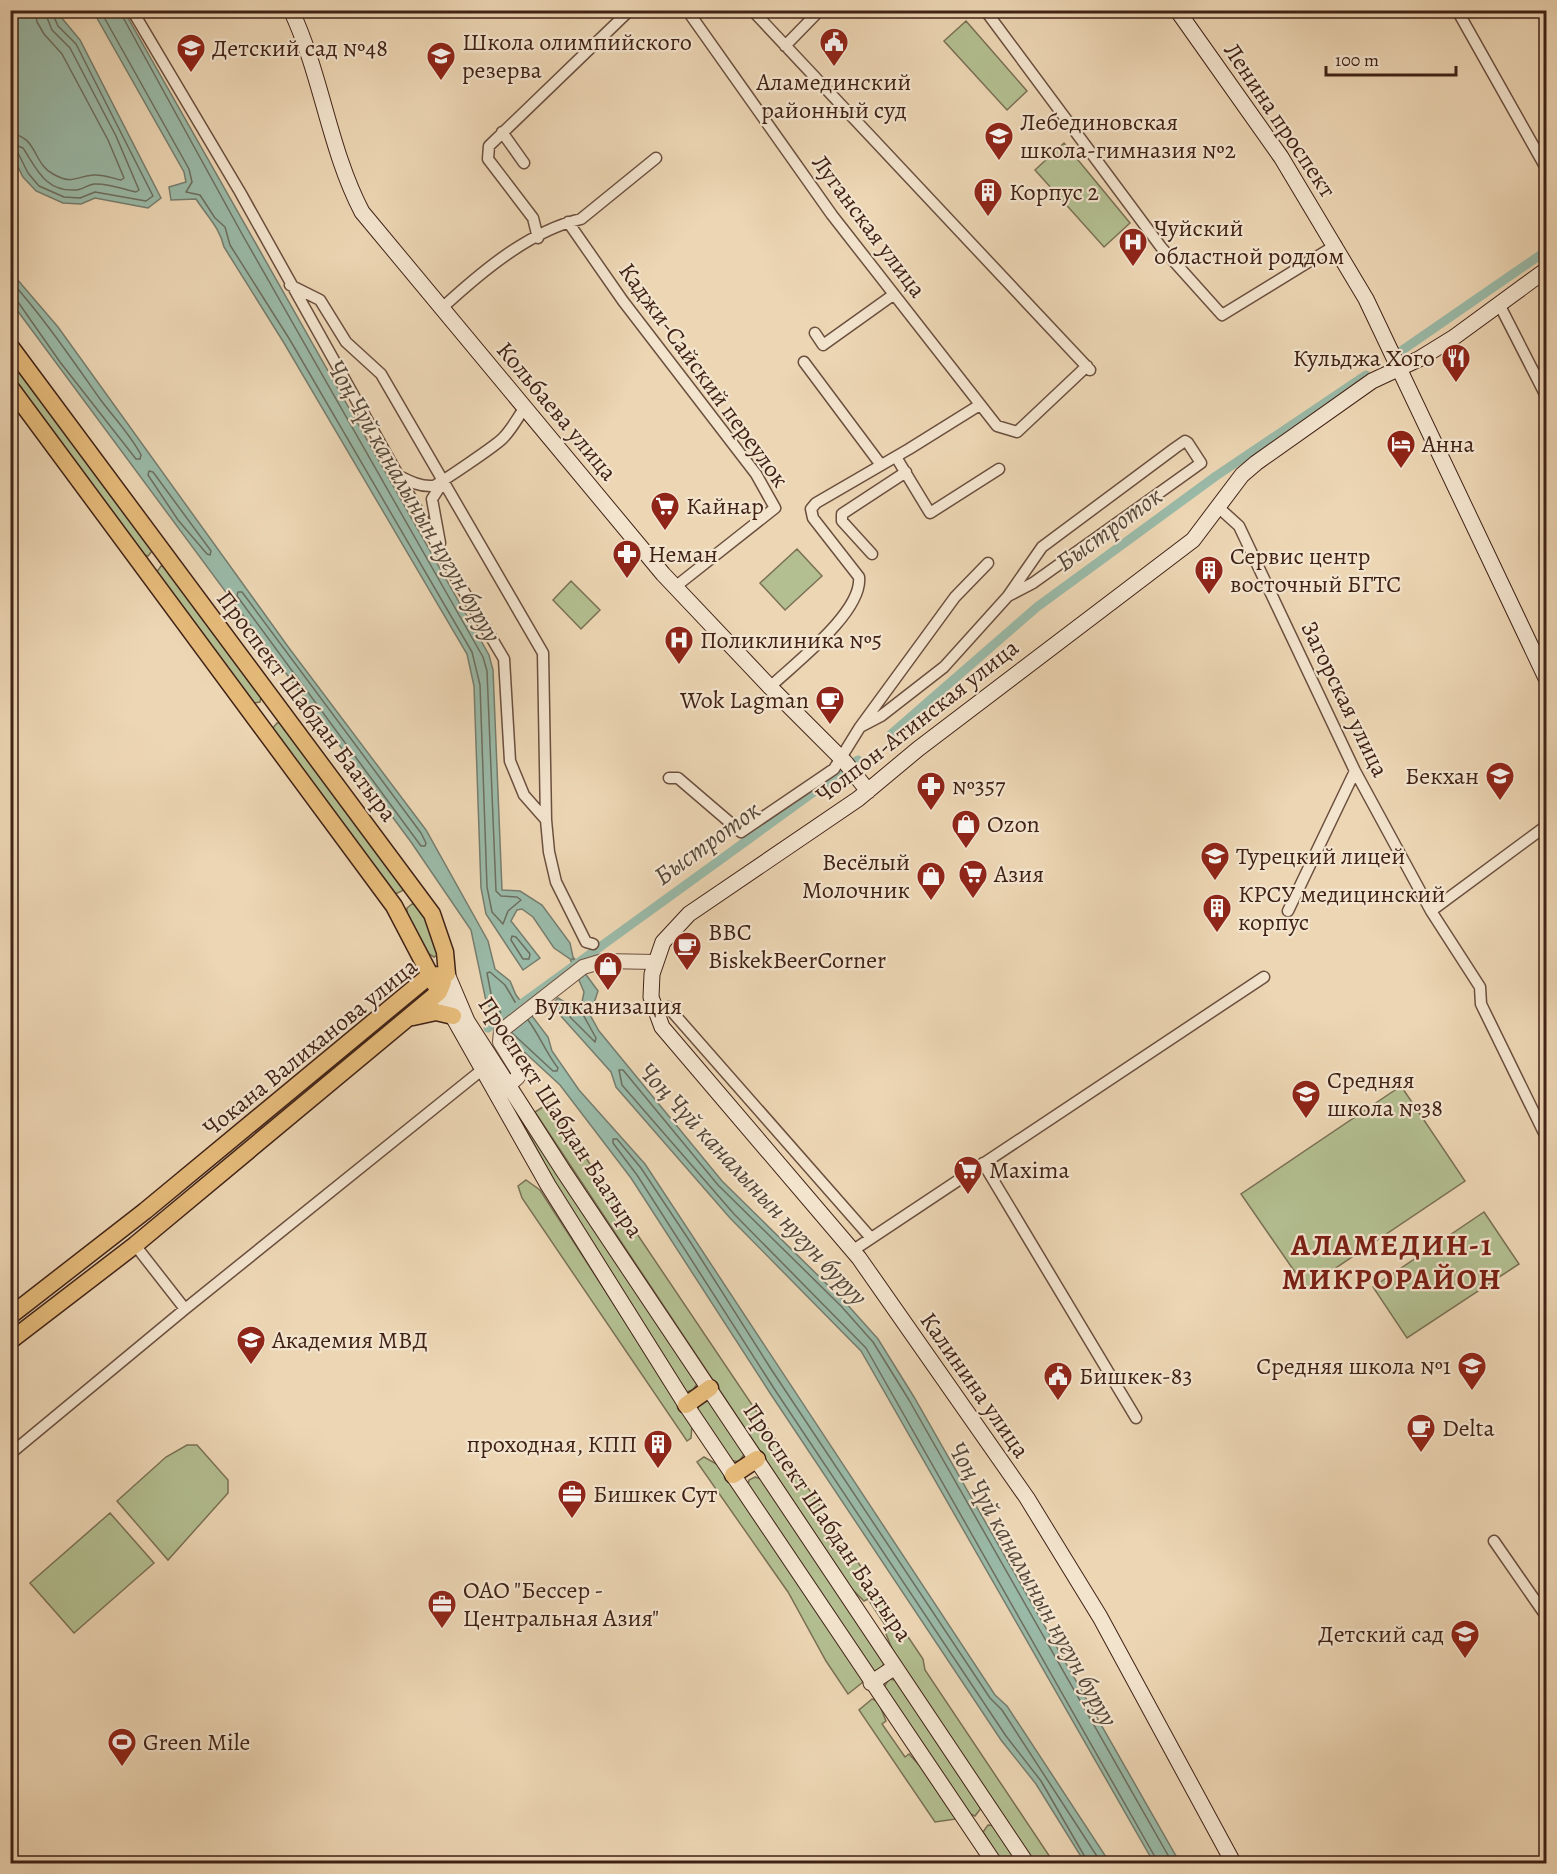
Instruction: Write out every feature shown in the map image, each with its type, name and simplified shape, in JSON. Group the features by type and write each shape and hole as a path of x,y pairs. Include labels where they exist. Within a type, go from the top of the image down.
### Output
{"main road":[{"name":"Кольбаева улица","path":"291,10 307,45 345,180 362,212 675,587 843,760 868,791"},
{"name":"Ленина проспект","path":"1177,10 1281,157 1336,245 1382,331 1546,678"},
{"path":"1399,370 1444,343 1546,270"},
{"name":"Проспект Шабдан Баатыра","path":"10,346 415,890 439,927 447,974 467,1021 508,1086 1027,1863"},
{"name":"Чолпон-Атинская улица","path":"655,962 669,934 688,914 868,791 925,743 1193,540 1248,469 1372,381 1399,370"},
{"name":"Проспект Шабдан Баатыра","path":"10,387 394,906 429,976 548,1185 686,1405 994,1863"},
{"path":"144,568 163,554"},
{"path":"255,719 275,704"},
{"path":"394,906 415,890"},
{"path":"417,949 424,957 434,961 445,952"},
{"path":"393,1006 413,974 417,949"},
{"name":"Калинина улица","path":"655,962 650,986 655,1012 672,1040 852,1251 1033,1508 1100,1617 1234,1863"},
{"name":"Чокана Валиханова улица","path":"10,1316 145,1211 429,976 447,974"},
{"name":"Чокана Валиханова улица","path":"10,1341 135,1245 439,992 447,974"},
{"path":"404,1021 428,1012 445,1012 453,1016"},
{"path":"686,1405 710,1388"},
{"path":"733,1475 758,1459"},
{"path":"872,1683 895,1667"},
{"path":"968,1824 995,1813"}],"street":[{"path":"132,10 240,192 441,553 504,659 510,761 524,795 546,820"},
{"path":"538,238 533,218 488,159 489,146 630,10"},
{"name":"Луганская улица","path":"687,10 832,215 978,406 997,426 1017,432 1089,368 785,46"},
{"path":"752,10 785,46 820,10"},
{"path":"985,10 1161,247 1222,315 1336,245"},
{"path":"1457,10 1546,168"},
{"path":"502,132 525,163"},
{"path":"442,308 500,257 568,222 581,219 656,158"},
{"name":"Каджи-Сайский переулок","path":"568,222 623,301 756,474 775,508 675,587"},
{"path":"290,285 320,300 346,342 381,374 543,653 546,820 549,852 556,882 586,942 593,944"},
{"path":"815,333 824,345 893,295"},
{"path":"1499,304 1546,396"},
{"path":"804,362 881,465"},
{"name":"Каджи-Сайский переулок","path":"770,687 835,626 846,612 860,586 859,577 813,518 812,509 816,503 978,406"},
{"path":"441,553 432,500 443,482 455,470 494,447 505,436 525,407"},
{"path":"860,727 881,716 944,667 1008,596 1042,547 1175,448 1185,441 1188,442 1201,463 1033,583 1008,596"},
{"path":"896,457 930,513 999,469"},
{"path":"872,554 842,520 842,514 906,472"},
{"path":"398,475 415,484 435,486 443,482"},
{"name":"Загорская улица","path":"1218,507 1239,526 1355,771 1431,911 1479,987 1481,1004 1546,1137"},
{"path":"669,778 678,778 741,832 834,769 843,760 860,727 955,597 988,563"},
{"path":"1288,911 1355,771"},
{"path":"1431,911 1546,826"},
{"path":"508,1086 518,1077 518,1071 500,1042 501,1031 583,967 603,961 655,962"},
{"path":"852,1251 1264,977"},
{"path":"655,1012 668,1007 871,1238"},
{"path":"10,1454 483,1068"},
{"path":"983,1162 1136,1418"},
{"path":"135,1245 185,1309"},
{"path":"1494,1541 1546,1616"}],"shaded area":[{"path":"966,21 1027,91 1007,110 944,41"},
{"path":"1064,143 1130,223 1104,247 1035,170"},
{"path":"10,356 152,551 148,556 142,554 11,378"},
{"path":"797,549 822,576 785,610 760,583"},
{"path":"161,566 165,567 261,697 260,702 254,703 156,573"},
{"path":"571,581 600,610 581,629 553,600"},
{"path":"277,723 282,723 404,888 402,891 395,894 272,729"},
{"path":"412,904 419,906 437,945 437,955 434,957 429,954 407,915 407,908"},
{"path":"1401,1086 1465,1181 1306,1288 1241,1194"},
{"path":"549,1103 923,1659 925,1670 1054,1863 1035,1863 895,1656 886,1634 889,1631 868,1599 864,1601 851,1588 535,1112"},
{"path":"513,1105 697,1384 693,1390 686,1392 578,1225"},
{"path":"526,1180 540,1190 692,1425 691,1438 687,1441 522,1198 518,1186"},
{"path":"1484,1212 1519,1264 1407,1338 1373,1287"},
{"path":"709,1399 745,1453 739,1462 730,1460 697,1411 699,1404"},
{"path":"187,1445 197,1445 228,1480 228,1493 168,1560 117,1501 166,1457"},
{"path":"704,1457 720,1466 862,1679 863,1682 848,1694 826,1661 788,1592 697,1462"},
{"path":"755,1477 764,1480 885,1662 880,1670 872,1672 748,1485 749,1480"},
{"path":"110,1513 154,1563 74,1633 30,1583"},
{"path":"889,1679 895,1680 982,1807 975,1816 968,1813 884,1687"},
{"path":"872,1699 878,1701 886,1721 882,1724 905,1757 909,1754 921,1767 956,1819 935,1822 859,1710"},
{"path":"988,1825 995,1826 1020,1863 1002,1863 983,1832"}],"water":[{"path":"11,10 56,11 80,40 161,198 148,208 95,198 81,204 63,203 36,191 23,177 11,153"},
{"path":"93,11 124,11 489,655 493,670 502,890 520,891 542,905 570,943 573,957 598,991 590,1015 599,1031 722,1181 845,1302 878,1339 914,1397 1180,1863 1154,1863 861,1351 730,1218 616,1087 611,1072 551,1005 558,998 575,1008 582,1002 584,992 570,959 554,948 533,917 522,909 517,910 511,921 540,958 523,970 486,914 481,888 474,686 467,654 284,343 224,247 213,222 196,199 171,200 169,187 186,182 184,172"},
{"path":"10,271 58,327 289,648 426,830 488,941 495,969 510,981 516,995 548,1037 552,1051 579,1090 645,1164 995,1695 1007,1706 1110,1863 1085,1863 1036,1784 1001,1740 770,1393 631,1178 560,1085 508,1037 486,1001 471,930 411,842 11,302"}],"waterway":[{"name":"Быстроток","path":"1401,351 1546,251"},
{"name":"Быстроток","path":"890,735 1037,607 1216,476 1366,375"},
{"name":"Быстроток","path":"488,1028 858,760"},
{"name":"Чоң Чүй каналынын нугун буруу","path":"572,959 580,961"}],"place":[{"name":"Аламединский районный суд","path":"834,68"},
{"name":"Детский сад №48","path":"191,74"},
{"name":"Школа олимпийского резерва","path":"441,82"},
{"name":"Лебединовская школа-гимназия №2","path":"999,162"},
{"name":"Корпус 2","path":"988,218"},
{"name":"Чуйский областной роддом","path":"1133,268"},
{"name":"Кульджа Хого","path":"1456,384"},
{"name":"Анна","path":"1401,470"},
{"name":"Кайнар","path":"665,532"},
{"name":"Неман","path":"627,580"},
{"name":"Сервис центр восточный БГТС","path":"1209,596"},
{"name":"Поликлиника №5","path":"679,666"},
{"name":"Wok Lagman","path":"830,726"},
{"name":"Бекхан","path":"1500,802"},
{"name":"№357","path":"931,812"},
{"name":"Ozon","path":"966,850"},
{"name":"Турецкий лицей","path":"1215,882"},
{"name":"Азия","path":"973,900"},
{"name":"Весёлый Молочник","path":"931,902"},
{"name":"КРСУ медицинский корпус","path":"1217,934"},
{"name":"BBC BiskekBeerCorner","path":"687,972"},
{"name":"Вулканизация","path":"608,992"},
{"name":"Средняя школа №38","path":"1306,1120"},
{"name":"Maxima","path":"968,1196"},
{"name":"Академия МВД","path":"251,1366"},
{"name":"Средняя школа №1","path":"1472,1392"},
{"name":"Бишкек-83","path":"1058,1402"},
{"name":"Delta","path":"1421,1454"},
{"name":"проходная, КПП","path":"658,1470"},
{"name":"Бишкек Сут","path":"572,1520"},
{"name":"ОАО \"Бессер - Центральная Азия\"","path":"442,1630"},
{"name":"Детский сад","path":"1465,1660"},
{"name":"Green Mile","path":"122,1768"}],"district":[{"name":"АЛАМЕДИН-1 МИКРОРАЙОН","path":"1392,1262"}]}
